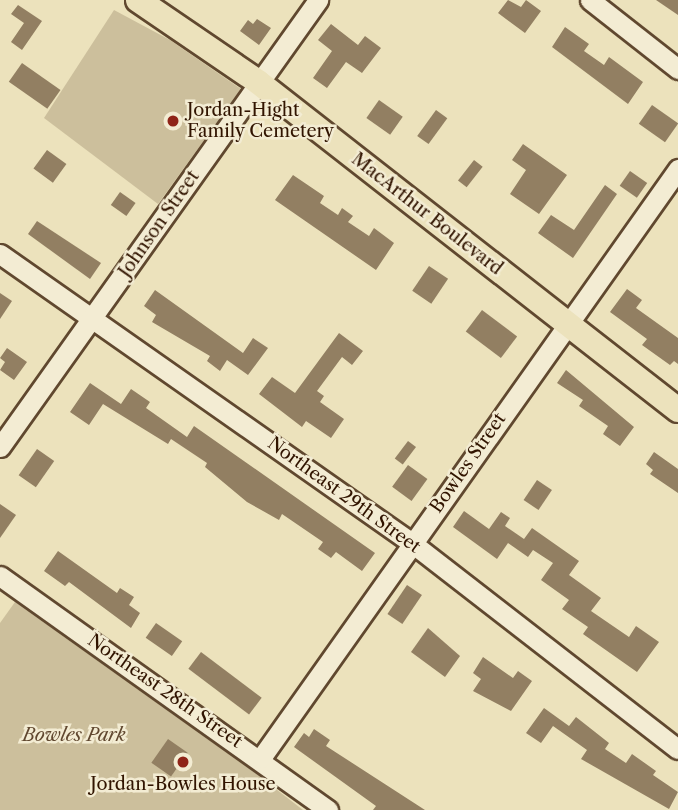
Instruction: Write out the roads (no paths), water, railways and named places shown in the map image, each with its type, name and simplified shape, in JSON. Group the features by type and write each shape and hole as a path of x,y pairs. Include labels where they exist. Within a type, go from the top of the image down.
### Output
{"main road":[{"name":"MacArthur Boulevard","path":"138,0 258,82 678,410"}],"street":[{"name":"Johnson Street","path":"0,447 317,0"},
{"path":"590,0 678,69"},
{"name":"Bowles Street","path":"261,758 678,169"},
{"name":"Northeast 29th Street","path":"0,254 412,543 678,749"},
{"name":"Northeast 28th Street","path":"0,576 261,758 328,810"}],"place":[{"name":"Jordan-Hight Family Cemetery","path":"173,121"},
{"name":"Jordan-Bowles House","path":"183,762"}],"park label":[{"name":"Bowles Park","path":"74,735"}]}
